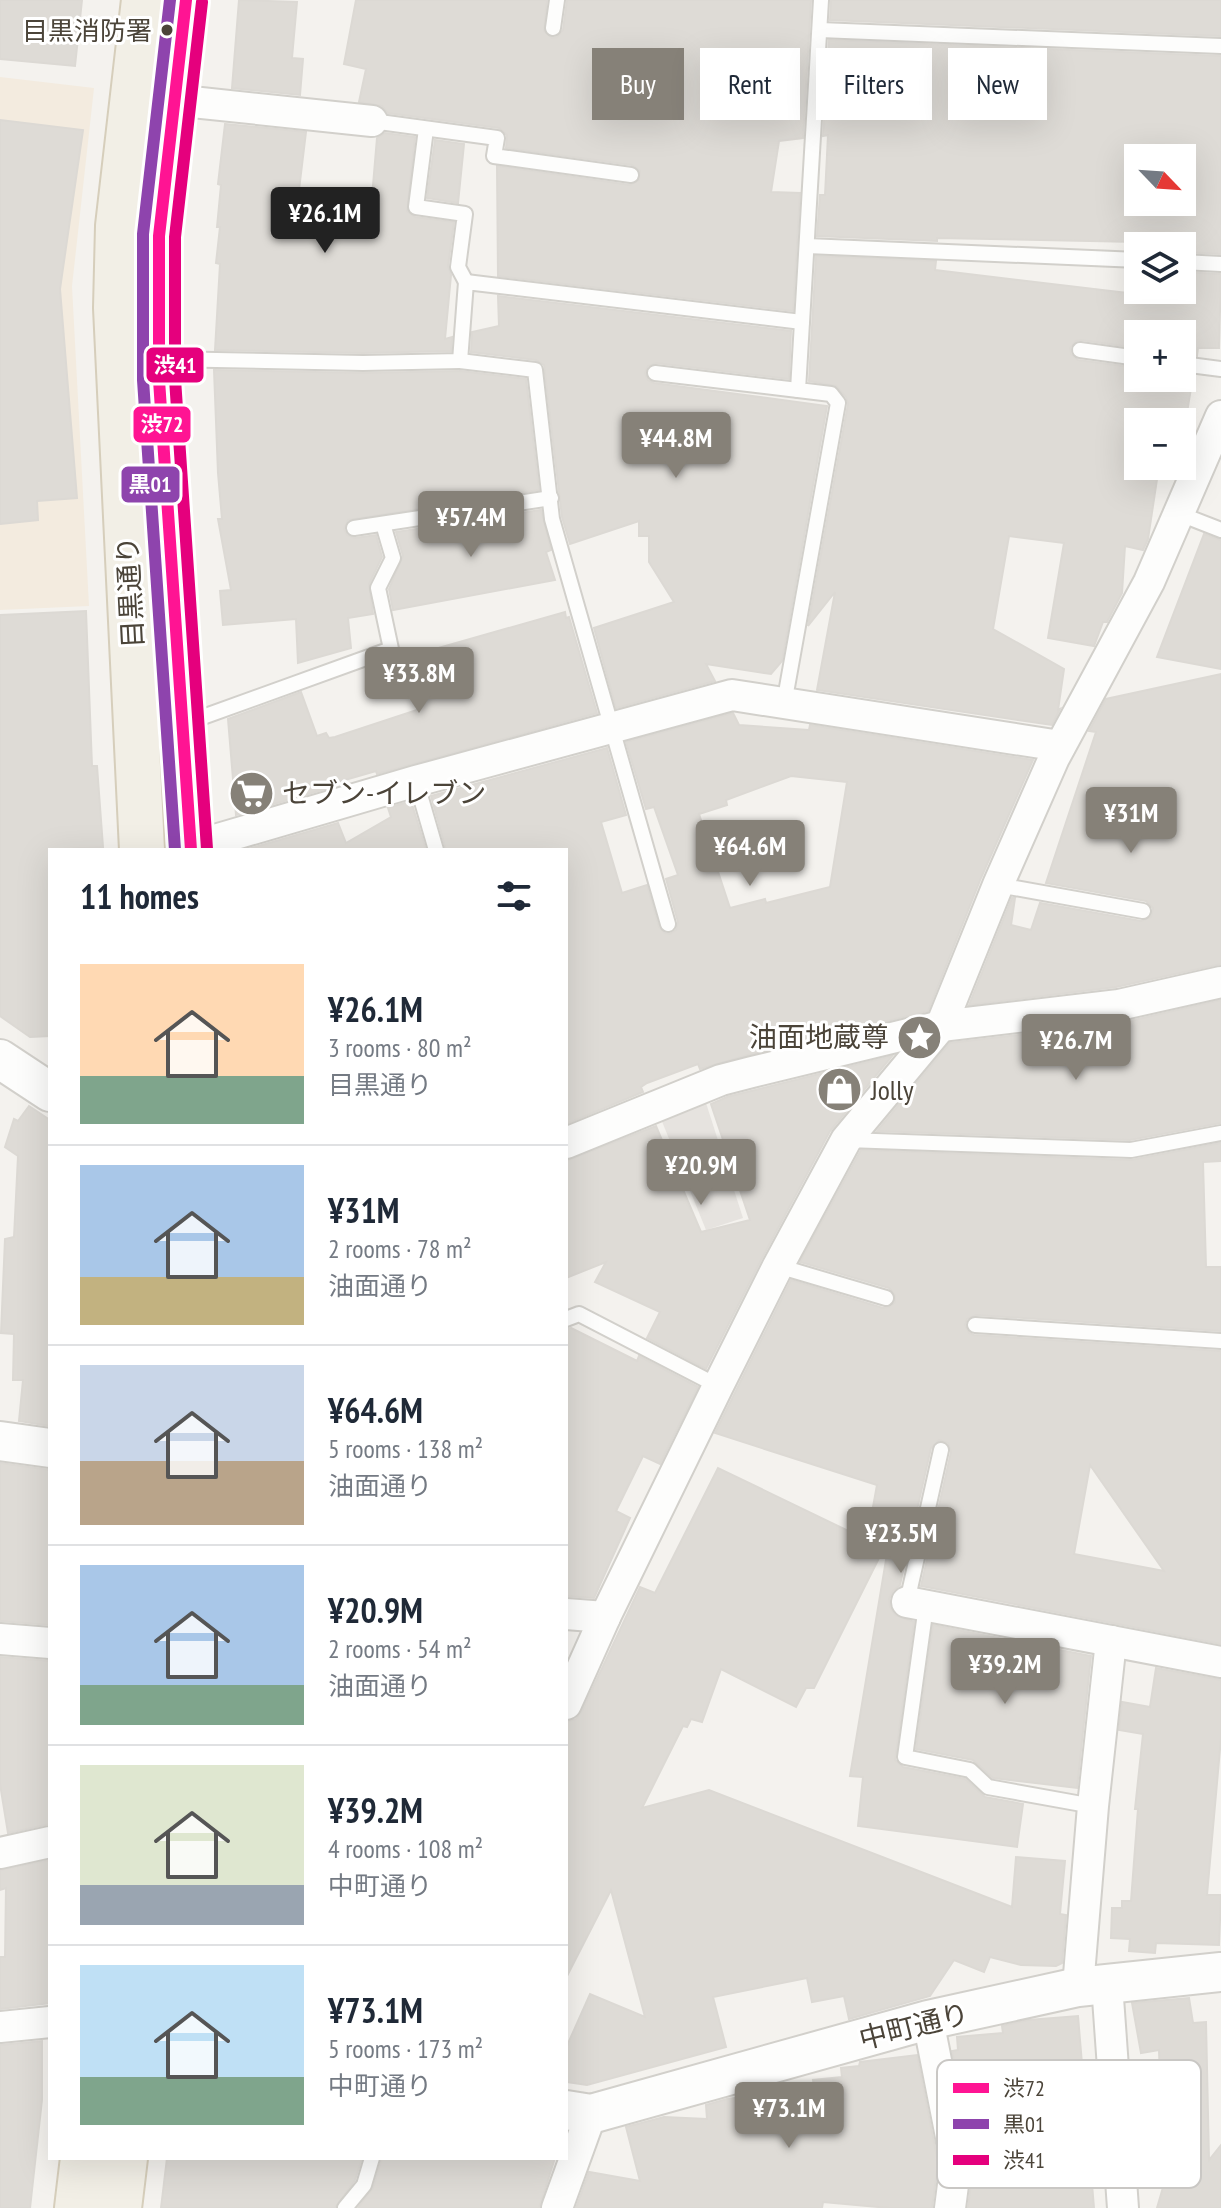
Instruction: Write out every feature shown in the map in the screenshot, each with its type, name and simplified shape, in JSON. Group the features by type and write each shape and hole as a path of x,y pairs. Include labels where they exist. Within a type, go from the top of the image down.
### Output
{"main road":[{"name":"目黒通り","path":"142,848 116,308 118,226 144,0"},
{"name":"目黒通り","path":"186,0 159,236 159,359 191,848"},
{"path":"77,2208 83,2160"},
{"path":"119,2208 125,2160"}],"street":[{"path":"173,100 372,121"},
{"path":"568,1700 718,1386 846,1140 941,1026 998,885 1060,746 1149,582 1221,416"},
{"path":"191,848 416,781 732,695 1060,746"},
{"path":"568,1142 721,1080 941,1026 1119,1005 1221,982"},
{"path":"0,1059 48,1091"},
{"path":"0,1441 48,1448"},
{"path":"916,1604 1221,1662"},
{"path":"568,1614 605,1617"},
{"path":"0,1639 48,1643"},
{"path":"1102,2060 1092,1986 1093,1806 1111,1641"},
{"path":"0,1853 48,1842"},
{"name":"中町通り","path":"579,2112 928,2020 1092,1986 1221,1972"},
{"path":"928,2020 937,2066"},
{"path":"0,2027 48,2022"},
{"path":"557,2208 579,2112"},
{"path":"950,2208 953,2188"},
{"path":"1120,2188 1123,2208"}],"lane":[{"path":"553,28 557,0"},
{"path":"798,390 821,0"},
{"path":"820,30 1221,46"},
{"path":"372,121 497,138 494,156 631,175"},
{"path":"426,129 416,207 465,214 458,267 466,282 460,361"},
{"path":"807,246 1124,259"},
{"path":"1196,263 1221,264"},
{"path":"466,282 802,322"},
{"path":"1080,350 1124,356"},
{"path":"159,359 363,363 460,361 535,370 552,519 668,924"},
{"path":"1196,366 1221,369"},
{"path":"655,373 831,394 838,403 784,704"},
{"path":"354,528 551,498"},
{"path":"1180,514 1221,530"},
{"path":"182,724 391,649 378,588 393,558 383,524"},
{"path":"416,781 435,848"},
{"path":"998,885 1143,911"},
{"path":"846,1140 1131,1150 1221,1133"},
{"path":"778,1266 886,1298"},
{"path":"568,1318 579,1314 718,1386"},
{"path":"975,1325 1221,1341"},
{"path":"941,1450 916,1604 905,1757 970,1770 988,1787 1093,1806"},
{"path":"345,2208 364,2185 371,2160"}],"shaded area":[{"path":"0,77 94,88 72,286 89,606 0,610"},
{"path":"706,1103 743,1218 706,1230 661,1119"}],"building":[{"path":"0,0 82,0 75,66 0,59"},
{"path":"239,0 297,2 292,58 303,59 300,95 232,88"},
{"path":"356,0 547,0 544,31 552,38 563,30 567,0 811,0 803,138 779,141 771,192 800,193 793,311 498,276 497,166 630,185 639,180 640,171 632,165 506,148 507,135 499,128 388,113 382,106 359,102 366,69 344,64"},
{"path":"831,0 1221,0 1221,36 830,20"},
{"path":"829,40 1025,48 948,48 948,120 1047,120 1047,49 1221,56 1221,254 1196,253 1196,232 1124,232 1124,242 937,238 937,241 817,236 820,195 825,195 828,135 823,136 824,120 932,120 932,48 828,48"},
{"path":"0,120 83,130 60,289 77,498 37,501 38,520 0,524"},
{"path":"225,124 306,132 299,190 372,197 377,138 385,133 415,137 407,211 415,217 454,222 448,266 451,275 445,339 452,337 451,351 215,350 220,264 216,263 220,227 217,227 221,185 218,184"},
{"path":"435,140 464,144 458,203 427,198"},
{"path":"816,256 936,261 935,270 1124,293 1124,304 1196,304 1196,273 1221,274 1219,348 1198,348 1196,356 1196,320 1124,320 1124,346 1081,340 1070,348 1071,354 1078,360 1124,366 1124,392 1190,392 1188,408 1124,408 1124,480 1157,480 1148,539 1143,550 1125,546 1122,593 1107,622 1103,622 1094,646 1048,638 1064,543 1009,536 993,629 1064,669 1060,709 1052,725 817,690 835,592 808,626 848,404 836,386 809,381"},
{"path":"498,296 791,331 789,379 656,363 648,366 645,373 648,380 654,383 827,406 782,661 771,674 706,664 715,681 616,708 594,628 674,602 649,562 649,536 639,536 639,521 570,544 562,517 544,365 536,360 471,352 472,332 499,326"},
{"path":"214,370 460,371 526,379 539,490 348,520 344,529 347,535 355,538 376,535 382,557 369,584 373,614 348,618 351,648 298,663 296,619 223,625 220,591 231,590 218,519 222,519"},
{"path":"541,510 551,550 546,552 555,580 393,610 389,589 403,556 396,532"},
{"path":"1204,534 1221,540 1221,669 1157,657"},
{"path":"86,611 92,766 97,766 103,847 48,848 48,1036 30,1037 0,1016 0,615"},
{"path":"565,612 597,713 377,774 376,771 236,815 228,719 301,692 317,736 326,733 329,738 335,737 420,709 416,694 426,692 414,655"},
{"path":"1221,674 1221,964 1116,987 969,1005 1012,898 1015,898 1011,925 1031,930 1040,903 1141,921 1151,917 1153,908 1146,901 1046,883 1096,732 1089,731 1106,699"},
{"path":"733,713 739,725 809,730 810,725 1033,760 981,878 928,1011 700,1069 698,1064 647,1083 641,1087 643,1092 568,1123 568,848 445,848 431,796 607,748 626,815 601,822 622,893 647,885 659,927 670,934 676,930 678,922 666,879 678,875 654,807 646,809 626,742","holes":["791,776 847,782 830,887 766,903 765,899 730,908 699,814 727,805 726,800"]},
{"path":"411,801 425,848 252,848 338,823 346,843 391,817 388,808"},
{"path":"1221,1000 1221,1123 1130,1140 877,1131 950,1043 1121,1023"},
{"path":"892,1056 830,1131 706,1369 647,1338 660,1312 595,1282 606,1262 568,1277 568,1160 656,1126 701,1232 750,1220 711,1104 727,1097"},
{"path":"29,1106 48,1119 48,1426 19,1421 23,1380 13,1380 14,1334 1,1333 5,1239 14,1237 18,1156 5,1147 14,1119 18,1121"},
{"path":"1221,1143 1221,1161 1203,1162 1206,1267 1221,1267 1221,1331 976,1315 967,1319 965,1325 974,1335 1221,1351 1221,1644 921,1586 951,1452 948,1443 939,1440 931,1448 900,1585 889,1599 895,1615 914,1622 895,1760 903,1767 965,1779 985,1797 1023,1804 1017,1847 858,1826 863,1777 850,1776 890,1536 814,1688 806,1688 796,1707 721,1669 702,1722 691,1719 687,1727 683,1726 642,1808 709,1790 1012,1907 1016,1857 1065,1861 1060,1914 1066,1915 1062,1963 1056,1966 1021,1965 990,1957 984,1972 954,1960 930,1996 849,2019 844,1996 812,2002 807,1978 713,1997 726,2047 587,2085 568,2082 568,2044 590,1994 645,2017 611,1890 568,1974 568,1721 576,1719 582,1711 640,1587 655,1593 718,1468 867,1540 877,1485 715,1433 791,1280 883,1308 895,1302 895,1295 889,1288 800,1262 861,1150 1131,1160","holes":["1090,1465 1164,1571 1074,1554"]},
{"path":"568,1329 637,1361 639,1356 698,1387 660,1464 643,1456 616,1511 630,1518 594,1598 568,1596"},
{"path":"0,1463 48,1470 48,1625 0,1621"},
{"path":"933,1625 1091,1656 1077,1788 993,1778 973,1760 916,1749"},
{"path":"0,1657 48,1661 48,1824 8,1833 0,1784"},
{"path":"1156,1668 1221,1680 1221,1738 1207,1895 1221,1895 1219,1945 1156,1943 1155,1953 1129,1951 1130,1939 1111,1938 1112,1908 1122,1908 1122,1901 1131,1901 1138,1809 1135,1809 1143,1734 1119,1730 1122,1702 1150,1707"},
{"path":"48,1860 48,2003 0,2009 0,1957 5,1957 6,1888 0,1890 0,1870"},
{"path":"1189,1998 1193,2023 1206,2022 1209,2160 1221,2145 1221,2208 1157,2208 1163,2188 1201,2188 1201,2060 1159,2060 1159,2050 1141,2053 1132,2003"},
{"path":"1078,2016 1082,2060 954,2060 952,2051 958,2050 957,2037 1003,2033 1002,2026 1028,2020"},
{"path":"42,2041 42,2100 30,2208 0,2208 0,2045"},
{"path":"917,2055 937,2158 932,2208 823,2202 822,2208 576,2208 589,2172 640,2181 626,2127 664,2117 707,2119 706,2105 727,2099 752,2096 752,2102 815,2094 813,2080 842,2077 841,2068 859,2066 860,2062"},
{"path":"167,2160 361,2160 355,2180 335,2208 161,2208"},
{"path":"381,2160 554,2160 539,2208 358,2208 373,2188"},
{"path":"970,2188 1092,2188 1094,2208 968,2208"}],"transit line":[{"name":"黒01","path":"170,0 143,234 143,380 175,848"},
{"name":"渋72","path":"186,0 159,236 159,380 191,848"},
{"name":"渋41","path":"202,2 175,237 175,379 207,848"}],"place":[{"name":"目黒消防署","path":"167,30"},
{"name":"セブン-イレブン","path":"251,793"},
{"name":"油面地蔵尊","path":"920,1037"},
{"name":"Jolly","path":"840,1090"}]}
